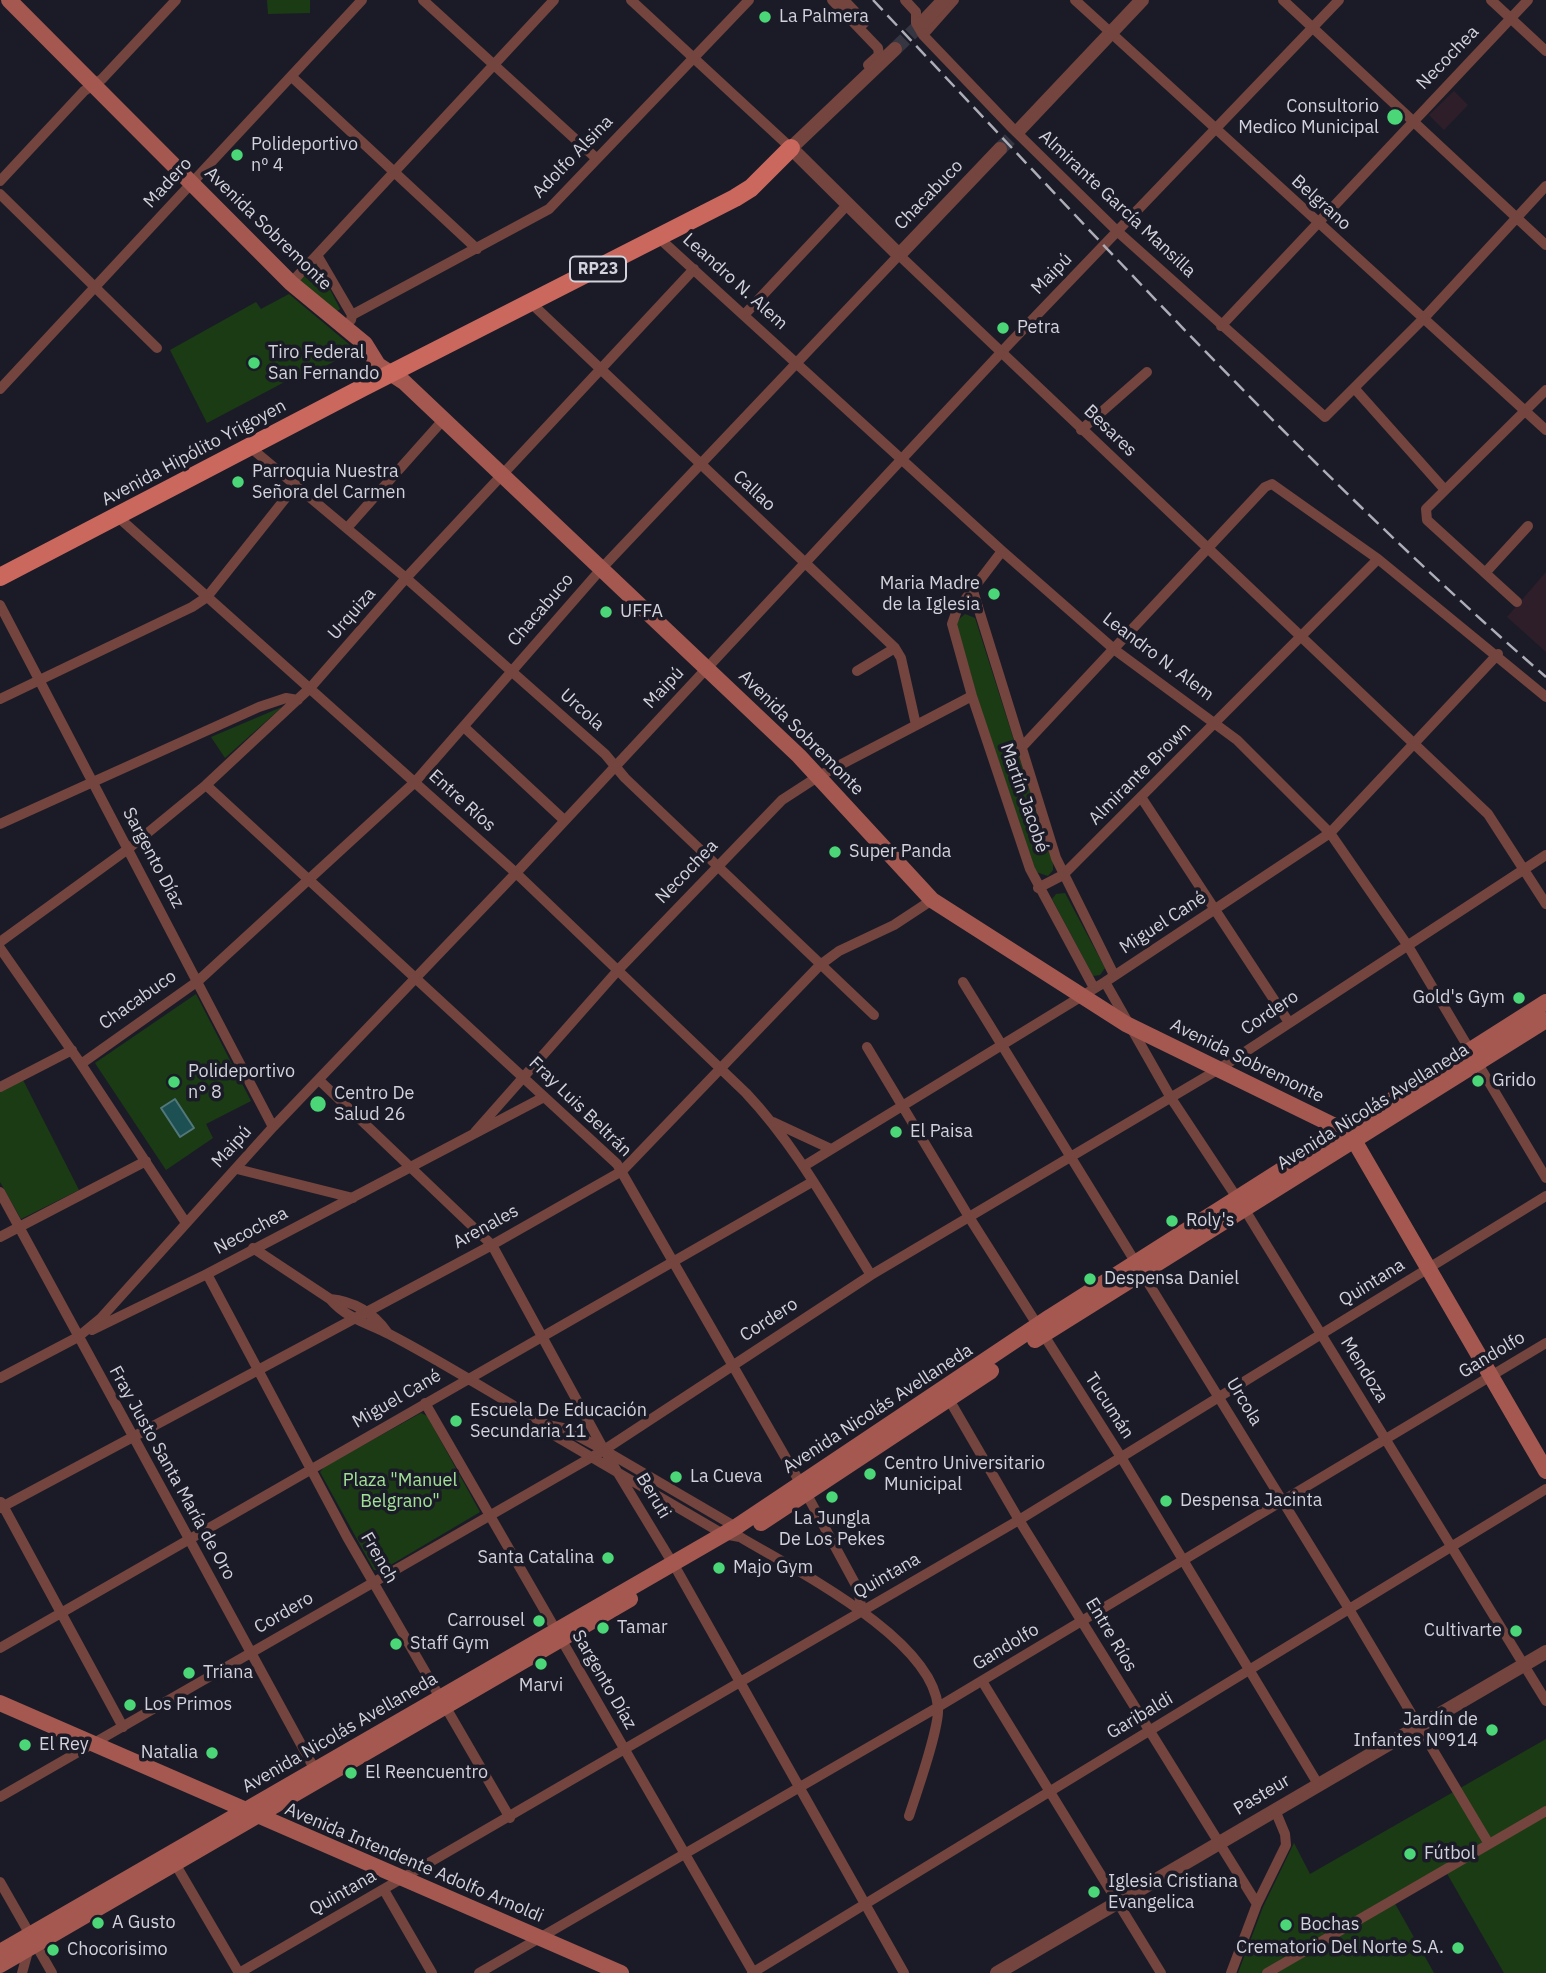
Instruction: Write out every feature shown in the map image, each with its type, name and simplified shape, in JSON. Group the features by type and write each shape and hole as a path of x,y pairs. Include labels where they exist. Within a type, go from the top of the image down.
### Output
{"main road":[{"name":"Avenida Sobremonte","path":"9,0 291,283 350,323 378,365 444,419 708,667 819,776 932,901 1087,993 1126,1024 1350,1136"},
{"name":"Avenida Hipólito Yrigoyen","path":"0,577 659,238 751,188 791,148"},
{"name":"Avenida Nicolás Avellaneda","path":"0,1965 32,1942 172,1859 733,1533 1040,1331 1474,1057 1546,1002"},
{"name":"Avenida Nicolás Avellaneda","path":"1474,1057 1546,1020"},
{"path":"1350,1136 1546,1471"},
{"name":"Avenida Intendente Adolfo Arnoldi","path":"0,1703 621,1973"},
{"name":"Avenida Nicolás Avellaneda","path":"251,1813 314,1770 443,1703"},
{"name":"Avenida Nicolás Avellaneda","path":"0,1952 32,1942"}],"street":[{"path":"0,181 176,0"},
{"name":"Madero","path":"0,388 362,0"},
{"path":"423,0 597,159"},
{"path":"291,283 554,0"},
{"name":"Besares","path":"631,0 791,148 1081,430 1488,814 1546,904"},
{"name":"Adolfo Alsina","path":"350,323 549,209 749,0"},
{"path":"832,0 872,39 878,55 859,74 857,88"},
{"path":"844,0 865,22 860,27"},
{"name":"Almirante García Mansilla","path":"905,0 916,12 920,26 1117,230 1325,417 1355,389"},
{"path":"920,26 935,0"},
{"path":"920,26 944,0"},
{"path":"920,26 954,0"},
{"name":"Belgrano","path":"1075,0 1546,430"},
{"path":"1017,129 1112,34 1142,0"},
{"path":"1283,0 1546,245"},
{"name":"Maipú","path":"0,1378 78,1337 101,1318 273,1127 516,873 1001,352 1339,0"},
{"path":"1491,0 1546,51"},
{"name":"Necochea","path":"1222,326 1528,0"},
{"name":"Avenida Hipólito Yrigoyen","path":"791,148 895,49"},
{"path":"292,77 477,249"},
{"name":"Chacabuco","path":"81,1063 198,981 415,782 602,568 1000,149"},
{"path":"1446,490 1355,389 1546,186"},
{"path":"0,194 157,348"},
{"path":"745,314 848,204"},
{"name":"Leandro N. Alem","path":"659,238 797,361 1002,551 1115,650 1216,723 1330,833 1408,946 1546,1178"},
{"path":"317,255 350,323"},
{"name":"Urquiza","path":"1,941 128,849 206,785 298,700 406,578 694,269"},
{"name":"Callao","path":"531,303 895,648 901,658 916,725"},
{"path":"1081,430 1147,372"},
{"path":"1517,602 1427,520 1426,509 1546,390"},
{"path":"347,528 444,419"},
{"name":"Urcola","path":"251,447 406,578 605,754 615,767 717,866 874,1015"},
{"path":"1021,748 1265,486 1272,484 1378,559 1497,654 1546,697"},
{"path":"0,699 192,607 207,597 296,485"},
{"name":"Entre Ríos","path":"118,517 516,873 619,969 773,1121 871,1275"},
{"path":"1485,573 1528,526"},
{"path":"958,610 1002,551"},
{"name":"Almirante Brown","path":"1038,888 1063,875 1378,559"},
{"path":"972,591 978,615"},
{"name":"Sargento Díaz","path":"0,606 273,1127"},
{"path":"958,610 968,609 978,615"},
{"name":"Martín Jacobé","path":"958,610 952,624 972,696 1038,888 1087,993"},
{"name":"Martín Jacobé","path":"978,615 1063,875 1110,978 1126,1024"},
{"path":"857,671 895,648"},
{"name":"Miguel Cané","path":"804,1166 1087,993 1330,833 1497,654"},
{"name":"Necochea","path":"475,1132 619,969 782,800 819,776 972,696"},
{"path":"0,824 92,780 259,707 286,698 298,700"},
{"path":"464,727 564,820"},
{"name":"Fray Luis Beltrán","path":"206,785 622,1171 803,1488 858,1589 862,1611"},
{"path":"1141,797 1289,1021"},
{"name":"Cordero","path":"0,1797 604,1450 871,1275 1219,1069 1546,855"},
{"name":"Arenales","path":"1,1504 259,1371 622,1171 820,965 839,951 894,925 932,901"},
{"path":"1,941 186,1223"},
{"name":"Urcola","path":"963,982 1220,1397 1420,1725 1489,1844"},
{"name":"Mendoza","path":"1126,1024 1387,1439 1546,1701"},
{"name":"Tucumán","path":"867,1047 969,1217 1121,1457 1318,1784"},
{"path":"0,1087 72,1050"},
{"name":"Beruti","path":"318,1080 492,1245 604,1450 676,1567 904,1973"},
{"name":"Necochea","path":"78,1337 207,1274 544,1097"},
{"name":"Entre Ríos","path":"773,1121 831,1149"},
{"path":"0,1237 146,1161"},
{"path":"237,1169 353,1198"},
{"name":"Miguel Cané","path":"0,1648 60,1611 812,1182"},
{"name":"Fray Justo Santa María de Oro","path":"0,1192 314,1770"},
{"name":"Quintana","path":"239,1973 1019,1520 1546,1196"},
{"path":"253,1248 330,1299 353,1318 387,1332 547,1425 563,1428 604,1450 733,1533 862,1611 913,1655 924,1670 938,1707 909,1816"},
{"name":"French","path":"207,1274 310,1470 510,1818"},
{"path":"330,1299 344,1300 366,1312 378,1319 387,1332"},
{"name":"Gandolfo","path":"479,1973 938,1707 1546,1343"},
{"name":"Entre Ríos","path":"946,1394 1019,1520 1255,1901"},
{"name":"Sargento Díaz","path":"425,1403 753,1973"},
{"path":"547,1425 557,1437 733,1533"},
{"name":"Garibaldi","path":"753,1973 1546,1489"},
{"path":"1,1504 123,1727"},
{"name":"Pasteur","path":"997,1973 1546,1652"},
{"path":"982,1681 1161,1973"},
{"path":"1225,1973 1255,1901 1286,1845 1285,1834 1275,1810"},
{"path":"1267,1973 1546,1811"},
{"path":"172,1859 239,1973"},
{"path":"0,1882 51,1973"},
{"path":"384,1890 432,1973"},
{"path":"1231,1973 1255,1901"},
{"path":"22,1973 32,1942"}],"shaded area":[{"path":"1454,91 1468,105 1444,130 1429,115"},
{"path":"1546,572 1546,652 1507,617"},
{"path":"175,1099 194,1128 180,1137 161,1108"}],"green space":[{"path":"267,0 310,0 310,13 268,14"},
{"path":"317,264 340,309 337,311 301,281 301,277"},
{"name":"Tiro Federal San Fernando","path":"289,294 356,350 297,381 294,377 207,423 170,350 256,302 261,309"},
{"path":"965,614 975,618 1053,863 1053,870 1048,876 1036,872 978,700 956,622"},
{"path":"282,707 225,758 211,737"},
{"path":"1065,893 1105,968 1100,975 1093,976 1052,899 1056,894"},
{"name":"Polideportivo n° 8","path":"196,994 251,1101 206,1124 213,1138 166,1170 95,1063"},
{"path":"23,1080 79,1190 21,1219 0,1182 0,1092"},
{"name":"Plaza \"Manuel Belgrano\"","path":"421,1413 427,1416 480,1512 382,1570 374,1570 320,1472 324,1467"},
{"path":"1546,1739 1546,1973 1504,1973 1445,1870 1393,1900 1434,1973 1238,1973 1263,1907 1294,1843 1310,1874"}],"tunnel":[{"path":"895,49 923,22"},
{"path":"1000,149 1020,129"}],"railway":[{"path":"873,0 1201,347 1285,432 1370,516 1546,677"}],"place":[{"name":"La Palmera","path":"765,17"},
{"name":"Consultorio Medico Municipal","path":"1395,117"},
{"name":"Polideportivo nº 4","path":"237,155"},
{"name":"Petra","path":"1003,328"},
{"name":"Tiro Federal San Fernando","path":"254,363"},
{"name":"Parroquia Nuestra Señora del Carmen","path":"238,482"},
{"name":"Maria Madre de la Iglesia","path":"994,594"},
{"name":"UFFA","path":"606,612"},
{"name":"Super Panda","path":"835,852"},
{"name":"Gold's Gym","path":"1519,998"},
{"name":"Grido","path":"1478,1081"},
{"name":"Polideportivo n° 8","path":"174,1082"},
{"name":"Centro De Salud 26","path":"318,1104"},
{"name":"El Paisa","path":"896,1132"},
{"name":"Roly's","path":"1172,1221"},
{"name":"Despensa Daniel","path":"1090,1279"},
{"name":"Escuela De Educación Secundaria 11","path":"456,1421"},
{"name":"Centro Universitario Municipal","path":"870,1474"},
{"name":"La Cueva","path":"676,1477"},
{"name":"La Jungla De Los Pekes","path":"832,1497"},
{"name":"Despensa Jacinta","path":"1166,1501"},
{"name":"Santa Catalina","path":"608,1558"},
{"name":"Majo Gym","path":"719,1568"},
{"name":"Carrousel","path":"539,1621"},
{"name":"Tamar","path":"603,1628"},
{"name":"Cultivarte","path":"1516,1631"},
{"name":"Staff Gym","path":"396,1644"},
{"name":"Marvi","path":"541,1664"},
{"name":"Triana","path":"189,1673"},
{"name":"Los Primos","path":"130,1705"},
{"name":"Jardín de Infantes Nº914","path":"1492,1730"},
{"name":"El Rey","path":"25,1745"},
{"name":"Natalia","path":"212,1753"},
{"name":"El Reencuentro","path":"351,1773"},
{"name":"Fútbol","path":"1410,1854"},
{"name":"Iglesia Cristiana Evangelica","path":"1094,1892"},
{"name":"A Gusto","path":"98,1923"},
{"name":"Bochas","path":"1286,1925"},
{"name":"Crematorio Del Norte S.A.","path":"1458,1948"},
{"name":"Chocorisimo","path":"53,1950"}]}
